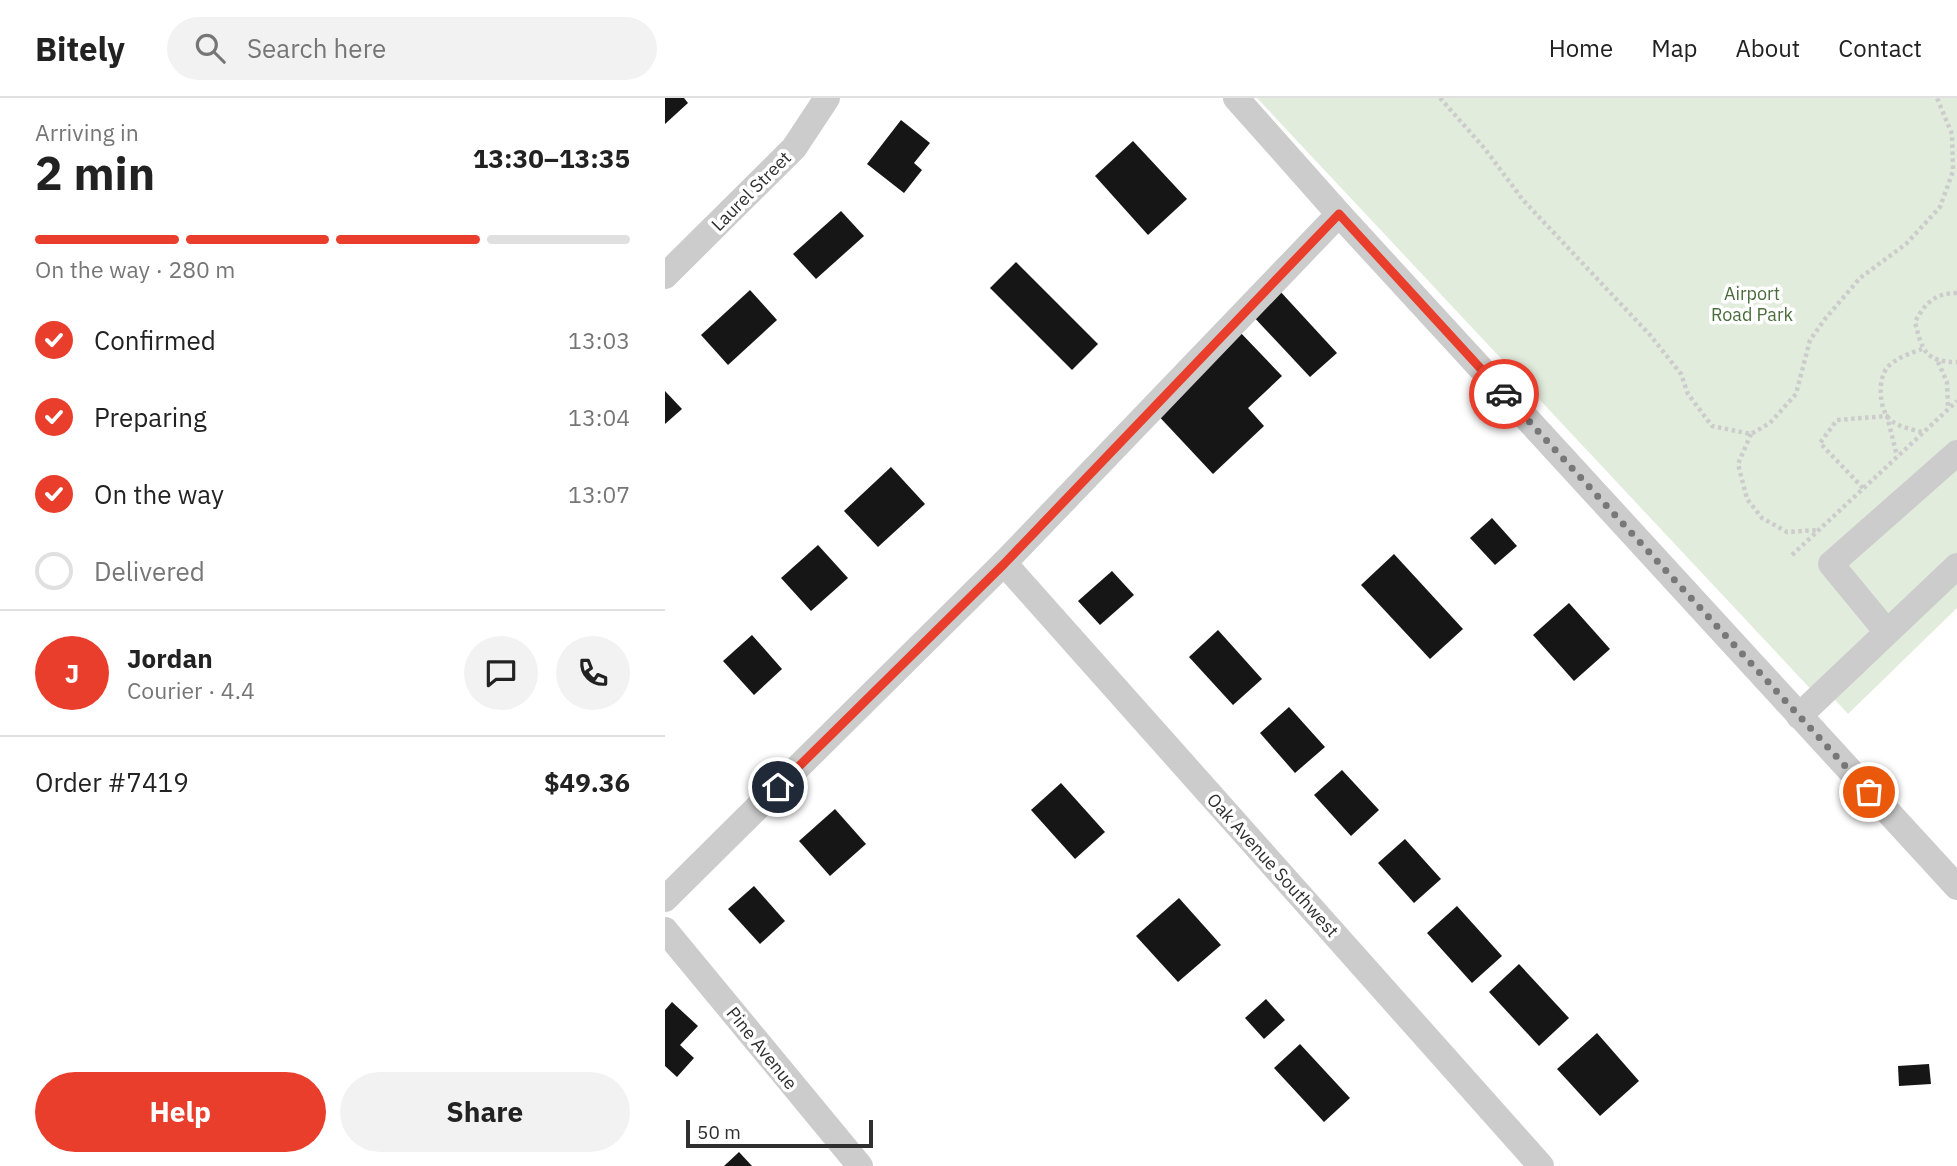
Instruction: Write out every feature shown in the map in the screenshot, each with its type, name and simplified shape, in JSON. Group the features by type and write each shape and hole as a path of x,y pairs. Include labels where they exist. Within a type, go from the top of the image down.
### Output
{"street":[{"name":"Laurel Street","path":"665,276 794,148 827,98"},
{"path":"1235,98 1957,887"},
{"path":"665,898 1004,564 1339,214"},
{"path":"1887,632 1831,564 1957,453"},
{"name":"Oak Avenue Southwest","path":"1004,564 1541,1166"},
{"path":"1799,716 1957,566"},
{"name":"Pine Avenue","path":"665,930 860,1166"}],"path":[{"path":"1440,98 1485,149 1523,200 1650,335 1681,374 1688,394 1712,426 1751,434"},
{"path":"1818,530 1787,532 1762,518 1747,499 1738,464 1751,434 1770,423 1795,394 1810,340 1825,319 1860,278 1906,244 1940,207 1953,171 1955,135 1937,98"},
{"path":"1948,409 1947,382 1938,362 1922,349 1915,322 1926,303 1945,293 1957,293"},
{"path":"1898,456 1880,389 1886,368 1902,357 1922,349"},
{"path":"1938,362 1957,362"},
{"path":"1792,555 1957,401"},
{"path":"1863,488 1820,443 1837,420 1887,416 1902,428 1923,432"}],"green space":[{"name":"Airport Road Park","path":"1257,98 1957,98 1957,608 1848,714 1827,691 1819,698"}],"building":[{"path":"665,98 684,98 688,103 665,124"},
{"path":"901,120 930,143 914,163 922,170 904,193 867,164"},
{"path":"1133,141 1187,199 1148,235 1095,176"},
{"path":"841,211 864,236 816,279 793,254"},
{"path":"1016,262 1098,344 1072,370 990,288"},
{"path":"1278,289 1337,353 1310,377 1251,314"},
{"path":"750,290 777,320 728,365 701,335"},
{"path":"1238,330 1282,376 1248,408 1264,426 1213,474 1153,410"},
{"path":"665,391 682,409 665,424"},
{"path":"891,467 925,504 878,547 844,511"},
{"path":"1492,518 1517,546 1495,565 1470,538"},
{"path":"818,545 848,578 811,611 781,578"},
{"path":"1394,554 1463,629 1430,659 1361,585"},
{"path":"1112,571 1134,595 1100,625 1078,601"},
{"path":"1569,603 1610,649 1574,681 1533,635"},
{"path":"1218,630 1262,679 1233,705 1189,657"},
{"path":"752,635 782,669 754,695 723,661"},
{"path":"1289,707 1325,747 1295,773 1260,733"},
{"path":"1342,770 1379,810 1351,836 1314,795"},
{"path":"1061,783 1105,832 1075,859 1031,810"},
{"path":"835,809 866,844 830,876 799,841"},
{"path":"1405,839 1441,879 1414,903 1378,863"},
{"path":"754,886 785,921 760,944 728,909"},
{"path":"1179,898 1221,945 1178,982 1136,936"},
{"path":"1457,906 1502,956 1472,983 1427,933"},
{"path":"1519,964 1569,1018 1539,1046 1489,992"},
{"path":"1266,999 1285,1020 1264,1039 1245,1018"},
{"path":"672,1002 698,1026 680,1045 694,1058 677,1077 665,1066 665,1010"},
{"path":"1597,1033 1639,1081 1600,1116 1557,1069"},
{"path":"1300,1044 1350,1098 1324,1122 1274,1068"},
{"path":"1929,1064 1931,1084 1899,1086 1898,1066"},
{"path":"739,1152 752,1166 724,1166"}],"way so far":[{"path":"1504,394 1869,792"}],"route":[{"path":"778,787 1004,564 1339,214 1504,394"}]}
